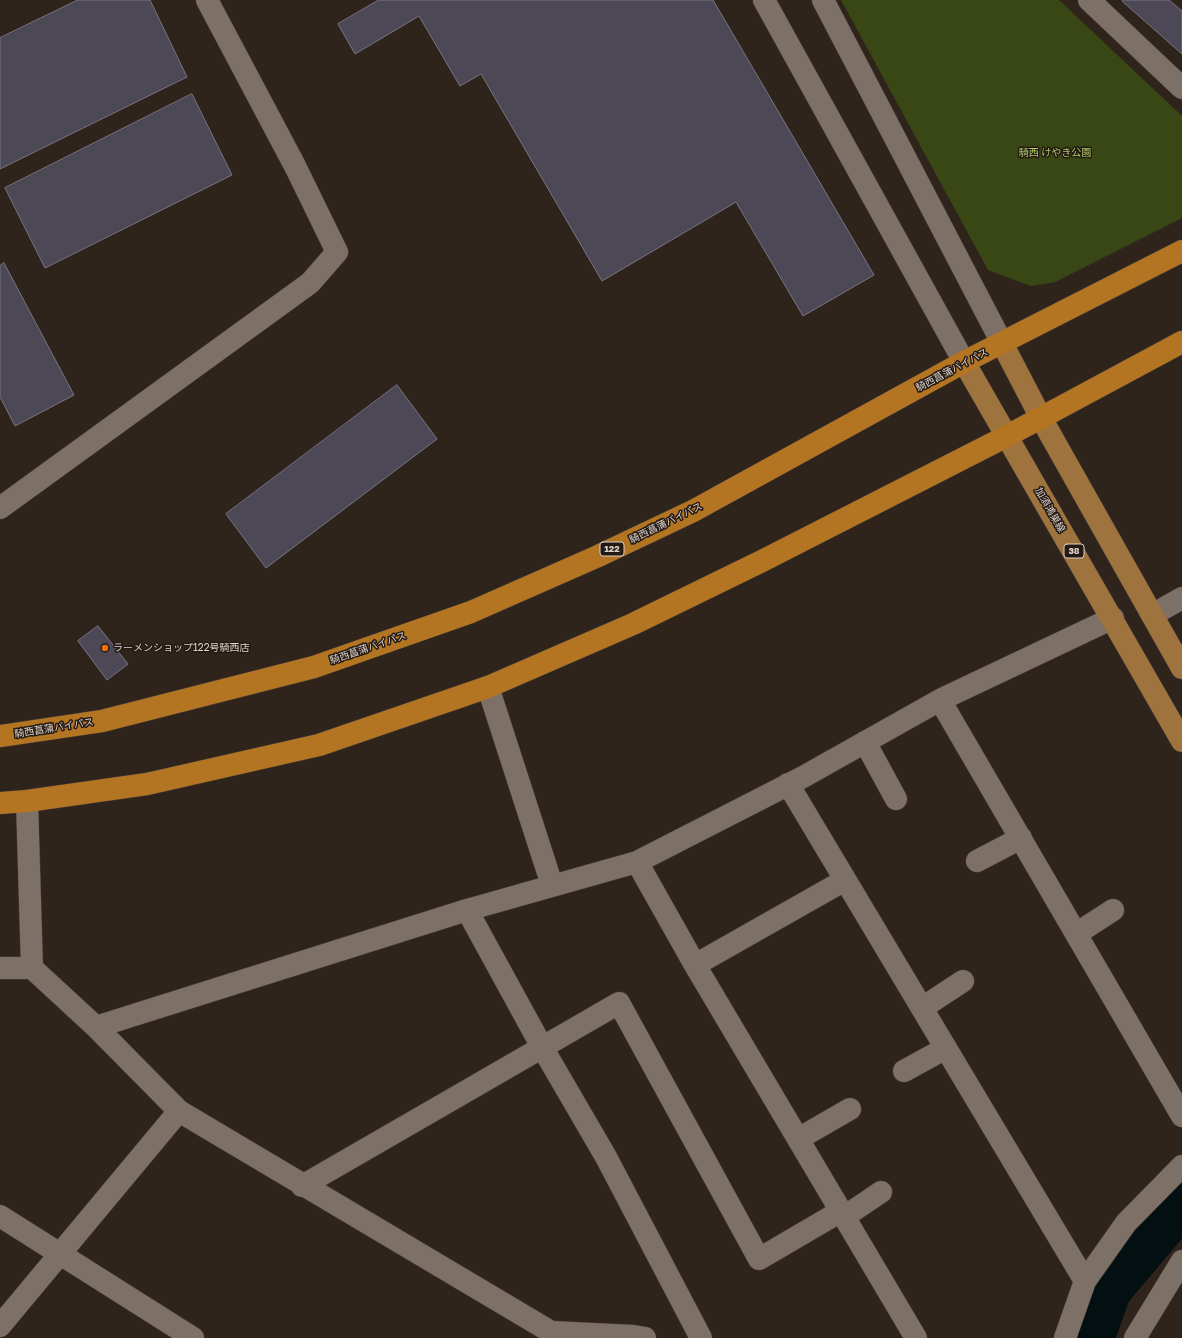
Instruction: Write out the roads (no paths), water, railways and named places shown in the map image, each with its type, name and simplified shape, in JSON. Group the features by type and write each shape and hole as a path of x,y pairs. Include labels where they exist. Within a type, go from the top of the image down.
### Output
{"highway":[{"name":"騎西菖蒲バイパス","path":"0,736 102,721 314,667 471,612 596,557 693,511 964,362 1182,251"},
{"path":"0,803 28,801 147,784 319,745 488,687 655,613 762,562 1007,436 1182,342"}],"main road":[{"path":"1002,343 1041,418 1182,668"},
{"name":"加須鴻巣線","path":"964,362 1182,741"}],"street":[{"path":"0,508 310,283 337,252 295,166 207,0"},
{"path":"764,0 964,362"},
{"path":"823,0 1002,343"},
{"path":"1089,0 1182,88"},
{"path":"1152,615 1182,598"},
{"path":"96,1027 467,910 637,862 788,784 940,700 1112,618"},
{"path":"488,687 552,885"},
{"path":"940,700 1182,1116"},
{"path":"865,742 896,799"},
{"path":"788,784 1085,1281"},
{"path":"28,801 32,968"},
{"path":"977,861 1021,838"},
{"path":"637,862 695,964 916,1338"},
{"path":"695,964 845,880"},
{"path":"467,910 542,1047 606,1157 701,1338"},
{"path":"1076,934 1113,910"},
{"path":"0,968 32,968 96,1027 179,1111 548,1335 634,1336 645,1338"},
{"path":"922,1008 963,981"},
{"path":"302,1186 619,1003 759,1259 881,1192"},
{"path":"904,1070 946,1048"},
{"path":"798,1138 850,1109"},
{"path":"0,1326 179,1111"},
{"path":"1065,1338 1085,1281 1126,1222 1182,1166"},
{"path":"0,1216 193,1338"},
{"path":"1135,1338 1182,1261"}],"waterway":[{"path":"1092,1338 1109,1290 1182,1204"}],"place":[{"name":"ラーメンショップ122号騎西店","path":"105,648"}],"park label":[{"name":"騎西 けやき公園","path":"1055,153"}]}
